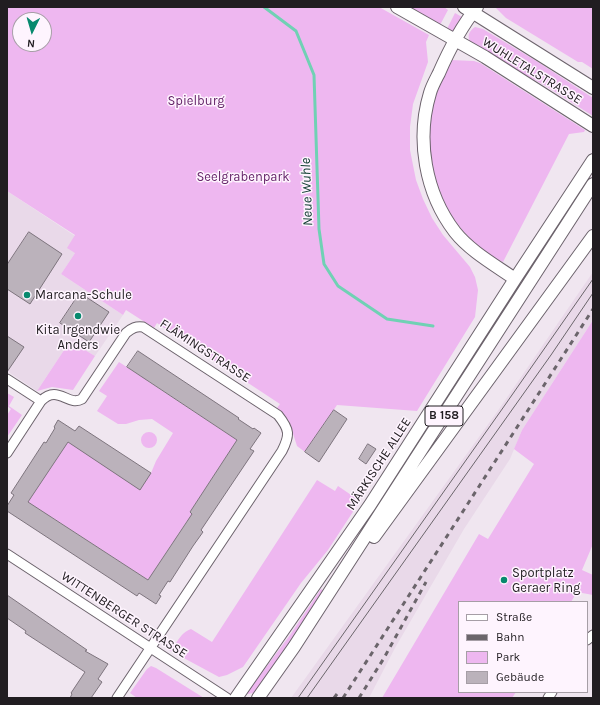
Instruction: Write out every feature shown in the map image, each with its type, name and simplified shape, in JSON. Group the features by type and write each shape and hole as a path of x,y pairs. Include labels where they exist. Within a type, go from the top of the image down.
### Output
{"main road":[{"name":"WUHLETALSTRASSE","path":"397,7 485,57 593,126"},
{"name":"WUHLETALSTRASSE","path":"455,40 471,9 593,88"},
{"path":"455,40 430,92 424,125 423,145 426,169 436,200 443,214 456,233 474,250 515,279"},
{"name":"MÄRKISCHE ALLEE","path":"236,698 370,505 593,160"},
{"name":"B 158","path":"258,698 294,647 593,184"},
{"path":"294,647 593,236"}],"street":[{"name":"FLÄMINGSTRASSE","path":"41,401 45,397 53,394 78,402 82,400 126,333 134,327 144,327 278,415 284,422 288,439 282,451 150,648"},
{"path":"7,379 41,401 7,453"},
{"name":"WITTENBERGER STRASSE","path":"7,554 227,698"},
{"path":"117,698 150,648"}],"shaded area":[{"name":"Marcana-Schule","path":"7,191 75,236 75,253 61,274 123,315 95,356 70,341 37,391 7,371"},
{"path":"593,272 593,320 522,430 510,459 464,529 395,648 369,698 291,698 497,412"}],"green space":[{"name":"Seelgrabenpark","path":"7,7 379,7 429,35 426,42 428,62 413,104 410,127 410,150 416,180 432,218 443,235 470,267 475,277 478,290 475,317 417,411 337,405 305,452 297,446 289,421 277,408 280,404 157,323 154,328 126,310 123,315 61,274 75,253 67,248 75,235 7,191"},
{"path":"407,7 444,7 448,10 440,25"},
{"path":"495,7 593,7 593,69 582,62 578,62 506,18"},
{"path":"455,13 462,17 454,33 447,29"},
{"path":"475,27 483,29 538,62 593,98 593,116 544,85 505,64 470,42 469,34"},
{"path":"451,60 474,61 480,63 585,130 584,132 569,134 503,262 487,254 477,246 453,218 437,185 432,167 429,148 431,111 435,93"},
{"path":"593,320 593,544 582,570 593,575 593,595 577,592 572,601 458,601 458,693 515,693 512,698 382,698 479,534 488,539 534,464 514,449 522,430"},
{"path":"70,341 95,356 73,390 52,387 37,391"},
{"path":"119,362 142,377 143,376 149,382 237,440 190,512 206,523 201,530 187,521 177,536 178,537 175,543 173,542 154,571 152,579 149,578 148,580 53,518 45,515 45,513 27,503 68,442 151,473 156,461 173,433 152,419 118,424 97,411 107,396 99,391"},
{"path":"7,393 14,397 9,406 22,415 7,437 7,415 11,409 7,406"},
{"path":"146,432 152,432 157,437 155,446 152,448 146,448 141,443 141,437"},
{"path":"317,480 335,491 338,486 360,501 328,550 301,583 243,667 227,675 219,677 167,649 166,640 175,645 186,632 191,629 212,642"},
{"path":"321,589 324,591 261,687 253,693 248,694 247,693 290,635"},
{"path":"151,666 204,698 137,698 130,693 147,669"}],"building":[{"path":"29,232 62,254 30,304 7,289 7,265"},
{"path":"80,293 109,312 89,342 60,323"},
{"path":"7,336 24,347 7,372"},
{"path":"138,351 261,433 250,449 254,451 201,530 203,532 170,582 168,581 159,595 161,596 156,604 139,593 137,596 7,511 7,506 14,495 11,493 44,442 46,443 58,420 75,431 79,426 151,473 140,490 68,442 28,502 148,580 192,514 190,512 237,440 127,367"},
{"path":"334,410 347,419 319,462 305,452"},
{"path":"368,444 376,449 366,464 359,459"},
{"path":"7,595 87,650 85,651 108,664 98,679 102,682 91,698 70,698 71,693 85,672 25,633 26,631 7,618"}],"waterway":[{"name":"Neue Wuhle","path":"264,7 296,31 314,75 319,229 324,264 338,286 387,319 433,326"}],"tram line":[{"path":"298,698 593,279"},
{"path":"307,698 551,355 593,293"}],"railway":[{"path":"343,698 593,309"},
{"path":"359,698 384,658 426,582"},
{"path":"334,698 340,690"}],"place":[{"name":"Marcana-Schule","path":"27,295"},
{"name":"Kita Irgendwie Anders","path":"78,316"},
{"name":"Sportplatz Geraer Ring","path":"504,580"}],"park label":[{"name":"Spielburg","path":"196,101"}]}
